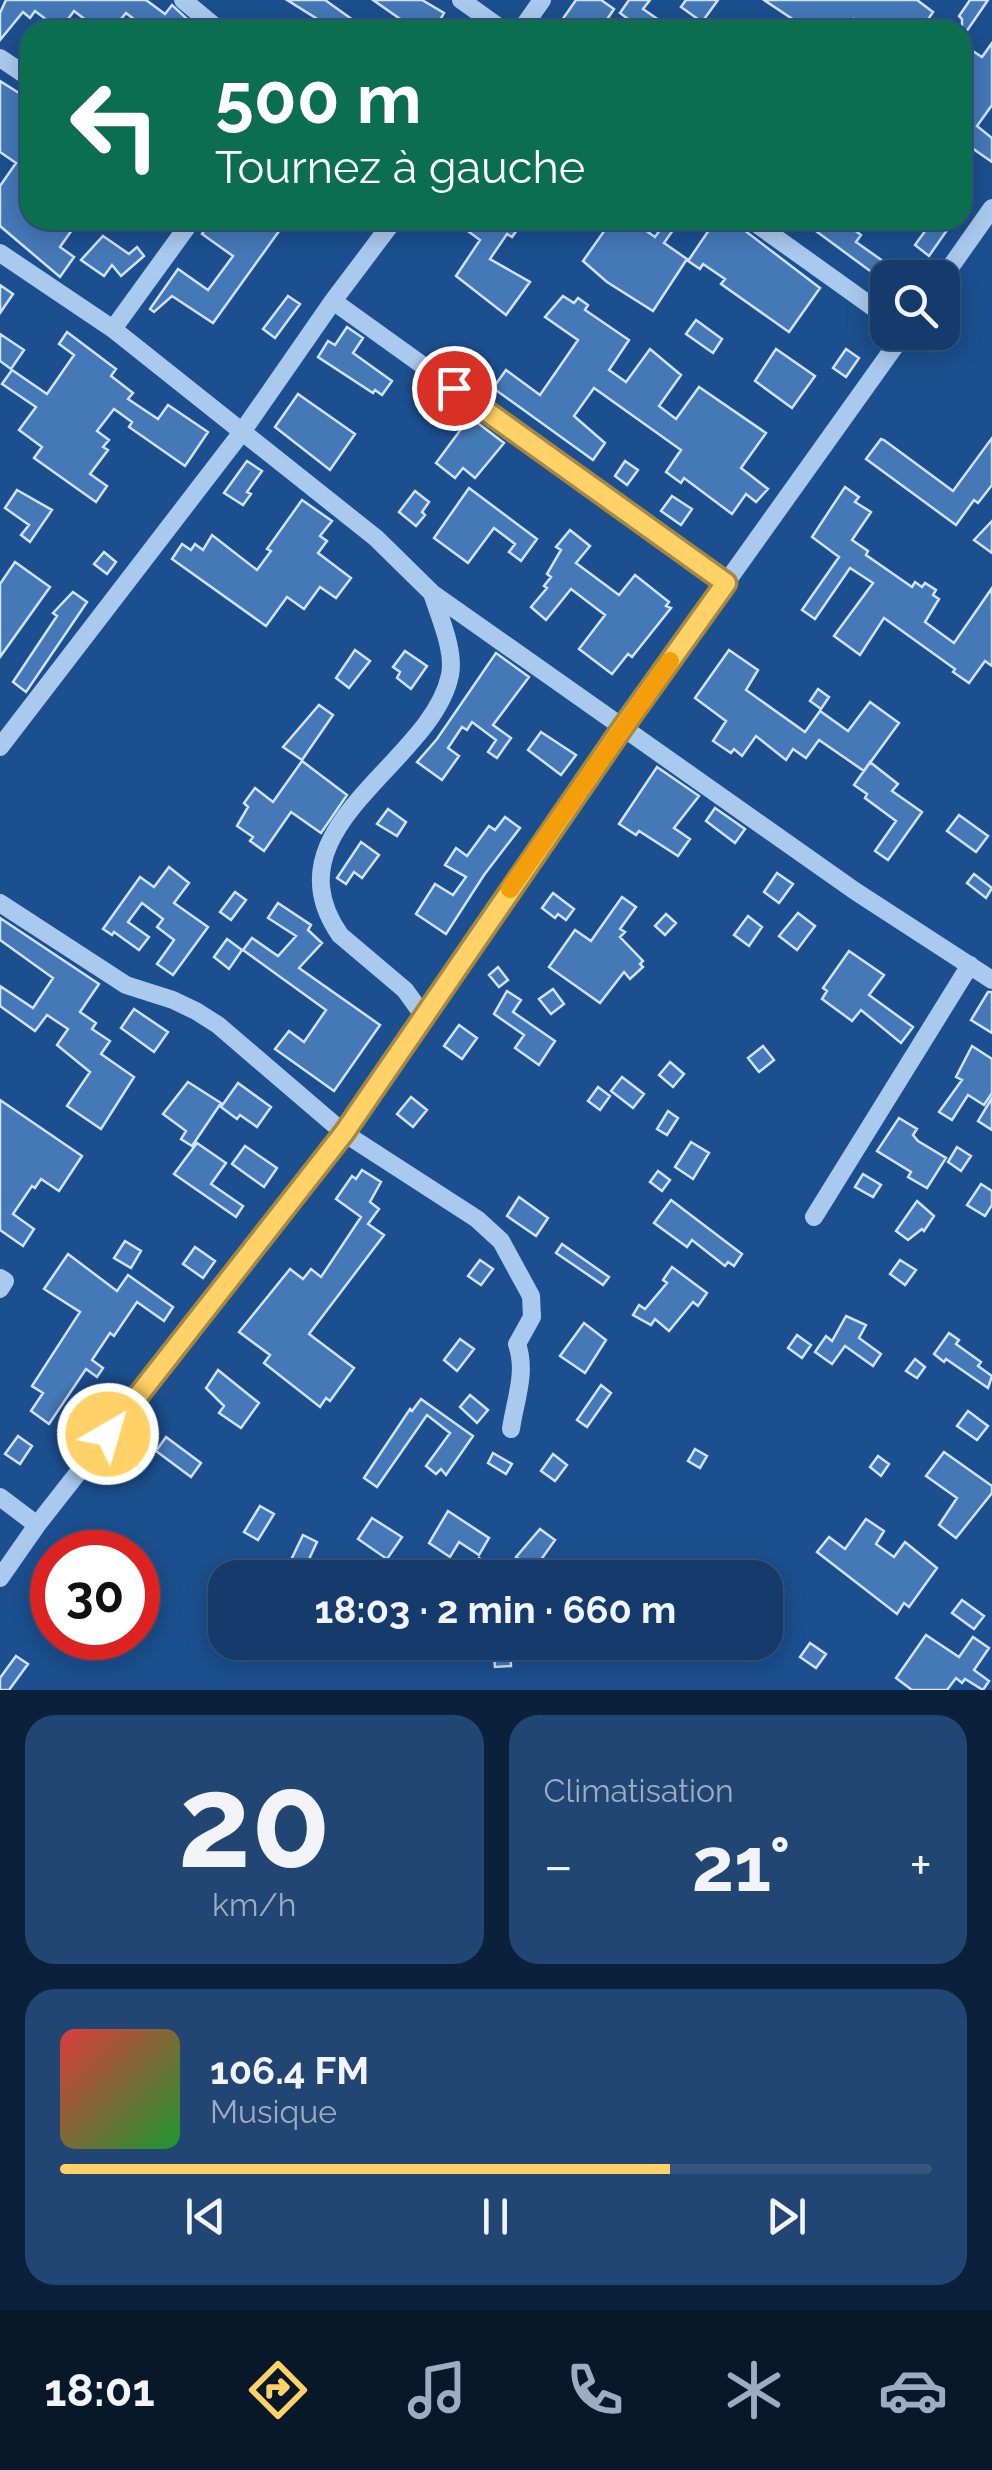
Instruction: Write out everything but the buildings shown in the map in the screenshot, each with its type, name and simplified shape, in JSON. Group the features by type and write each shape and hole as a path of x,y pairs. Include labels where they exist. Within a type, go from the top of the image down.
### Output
{"street":[{"path":"183,0 206,20"},
{"path":"461,0 488,20"},
{"path":"955,260 992,208"},
{"path":"113,329 185,230"},
{"path":"0,747 242,432 386,230"},
{"path":"765,230 870,305"},
{"path":"0,253 113,329 376,538 432,593 856,890 992,980"},
{"path":"332,301 726,583"},
{"path":"0,1578 37,1525 344,1133 623,727 892,350"},
{"path":"423,1015 405,990 340,936 321,882 327,852 342,820 421,730 450,675 432,593"},
{"path":"0,904 126,985 173,1000 218,1025 344,1133 477,1218 502,1242 530,1296 532,1316 517,1344 522,1357 521,1376 511,1429"},
{"path":"814,1217 970,965"},
{"path":"0,1278 5,1281 0,1289"},
{"path":"0,1496 37,1525"}],"slow traffic":[{"path":"510,889 670,661"}],"route":[{"path":"108,1434 344,1133 726,583 454,388"}]}
